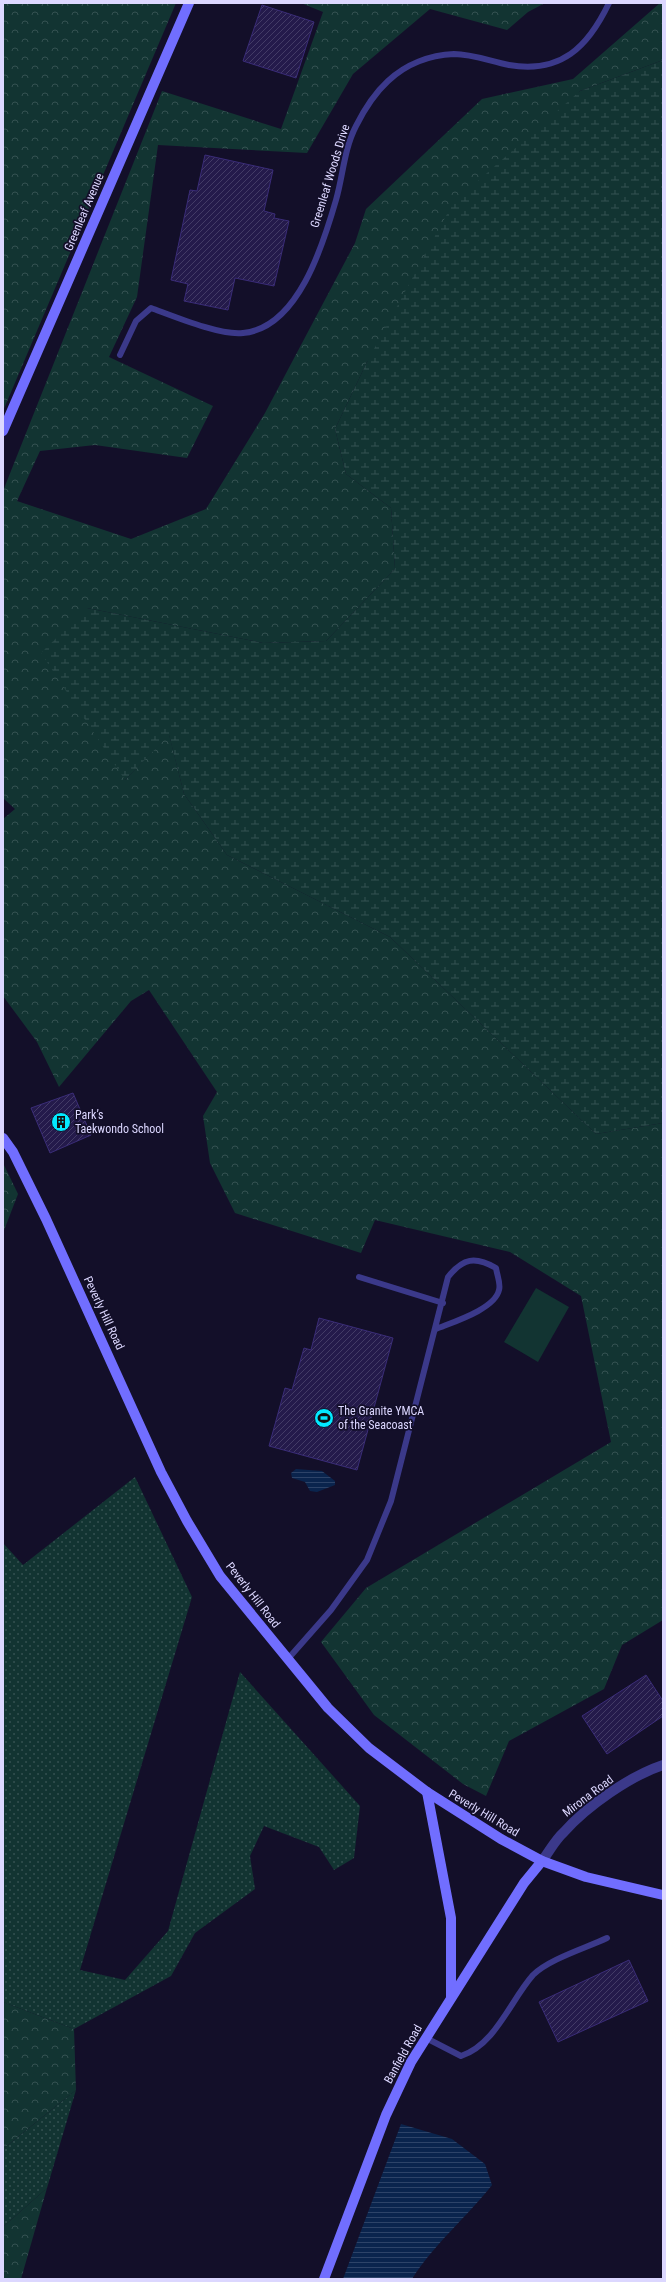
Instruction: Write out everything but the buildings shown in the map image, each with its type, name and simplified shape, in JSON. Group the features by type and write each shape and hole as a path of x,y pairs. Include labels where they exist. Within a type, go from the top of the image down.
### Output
{"street":[{"name":"Greenleaf Avenue","path":"3,431 189,3"},
{"name":"Peverly Hill Road","path":"3,1138 13,1152 46,1219 161,1472 187,1521 220,1576 287,1660 328,1708 369,1748 464,1818 542,1861 586,1877 663,1895"},
{"name":"Mirona Road","path":"542,1861 564,1832 588,1810 615,1790 663,1765"},
{"path":"427,1792 451,1918 451,1997"},
{"name":"Banfield Road","path":"324,2279 386,2115 411,2062 524,1883 542,1861"}],"lane":[{"name":"Greenleaf Woods Drive","path":"120,355 136,321 151,308 223,331 242,334 260,330 277,319 290,305 310,272 336,200 355,127 375,95 403,69 419,61 454,54 510,65 529,67 548,65 567,58 583,46 595,30 609,3"},
{"path":"287,1660 331,1610 366,1560 391,1501 436,1329 443,1303 448,1277 456,1267 468,1261 482,1261 496,1268 500,1289 495,1299 487,1306 436,1329"},
{"path":"359,1277 443,1303"},
{"path":"426,2038 462,2056 474,2052 506,2015 533,1976 542,1967 607,1938"}],"green space":[{"path":"3,3 176,3 3,411"},
{"path":"301,3 545,3 528,12 507,30 430,9 353,74 307,153 158,145 137,297 109,357 213,406 187,458 95,445 40,451 17,501 131,539 206,509 265,413 355,243 366,209 482,99 573,79 660,3 663,3 663,60 580,91 367,362 335,429 346,474 391,508 395,569 326,641 263,643 87,608 125,780 169,734 184,794 227,855 390,937 596,1134 663,1123 663,1620 622,1645 604,1689 509,1741 486,1796 463,1784 374,1715 321,1642 366,1588 611,1442 581,1296 510,1252 375,1220 361,1253 235,1213 210,1163 203,1116 217,1092 149,990 131,1001 59,1087 37,1042 3,996 3,819 15,809 3,798 3,491 162,91 281,129 323,12"},
{"path":"663,60 663,1123 596,1134 390,937 227,855 184,794 169,735 125,780 41,653 87,608 263,643 326,641 395,569 391,508 346,474 335,429 367,362 453,203 580,91"},
{"path":"3,1163 18,1194 3,1233"},
{"path":"536,1288 569,1307 538,1362 504,1342"},
{"path":"135,1477 192,1597 80,1970 125,1980 168,1931 240,1672 360,1806 354,1858 334,1870 319,1847 264,1826 250,1856 255,1889 195,1933 171,1976 74,2029 3,2002 3,1543 23,1565"},
{"path":"3,2002 74,2029 76,2090 3,2149"},
{"path":"76,2090 47,2188 3,2227 3,2149"},
{"path":"47,2188 21,2279 3,2279 3,2227"}],"water":[{"path":"296,1469 322,1471 335,1481 335,1485 317,1492 310,1491 305,1482 292,1478 291,1473"},
{"path":"401,2124 452,2139 485,2164 492,2185 440,2242 412,2279 343,2279"}],"place":[{"name":"Park’s Taekwondo School","path":"61,1122"},
{"name":"The Granite YMCA of the Seacoast","path":"324,1418"}]}
